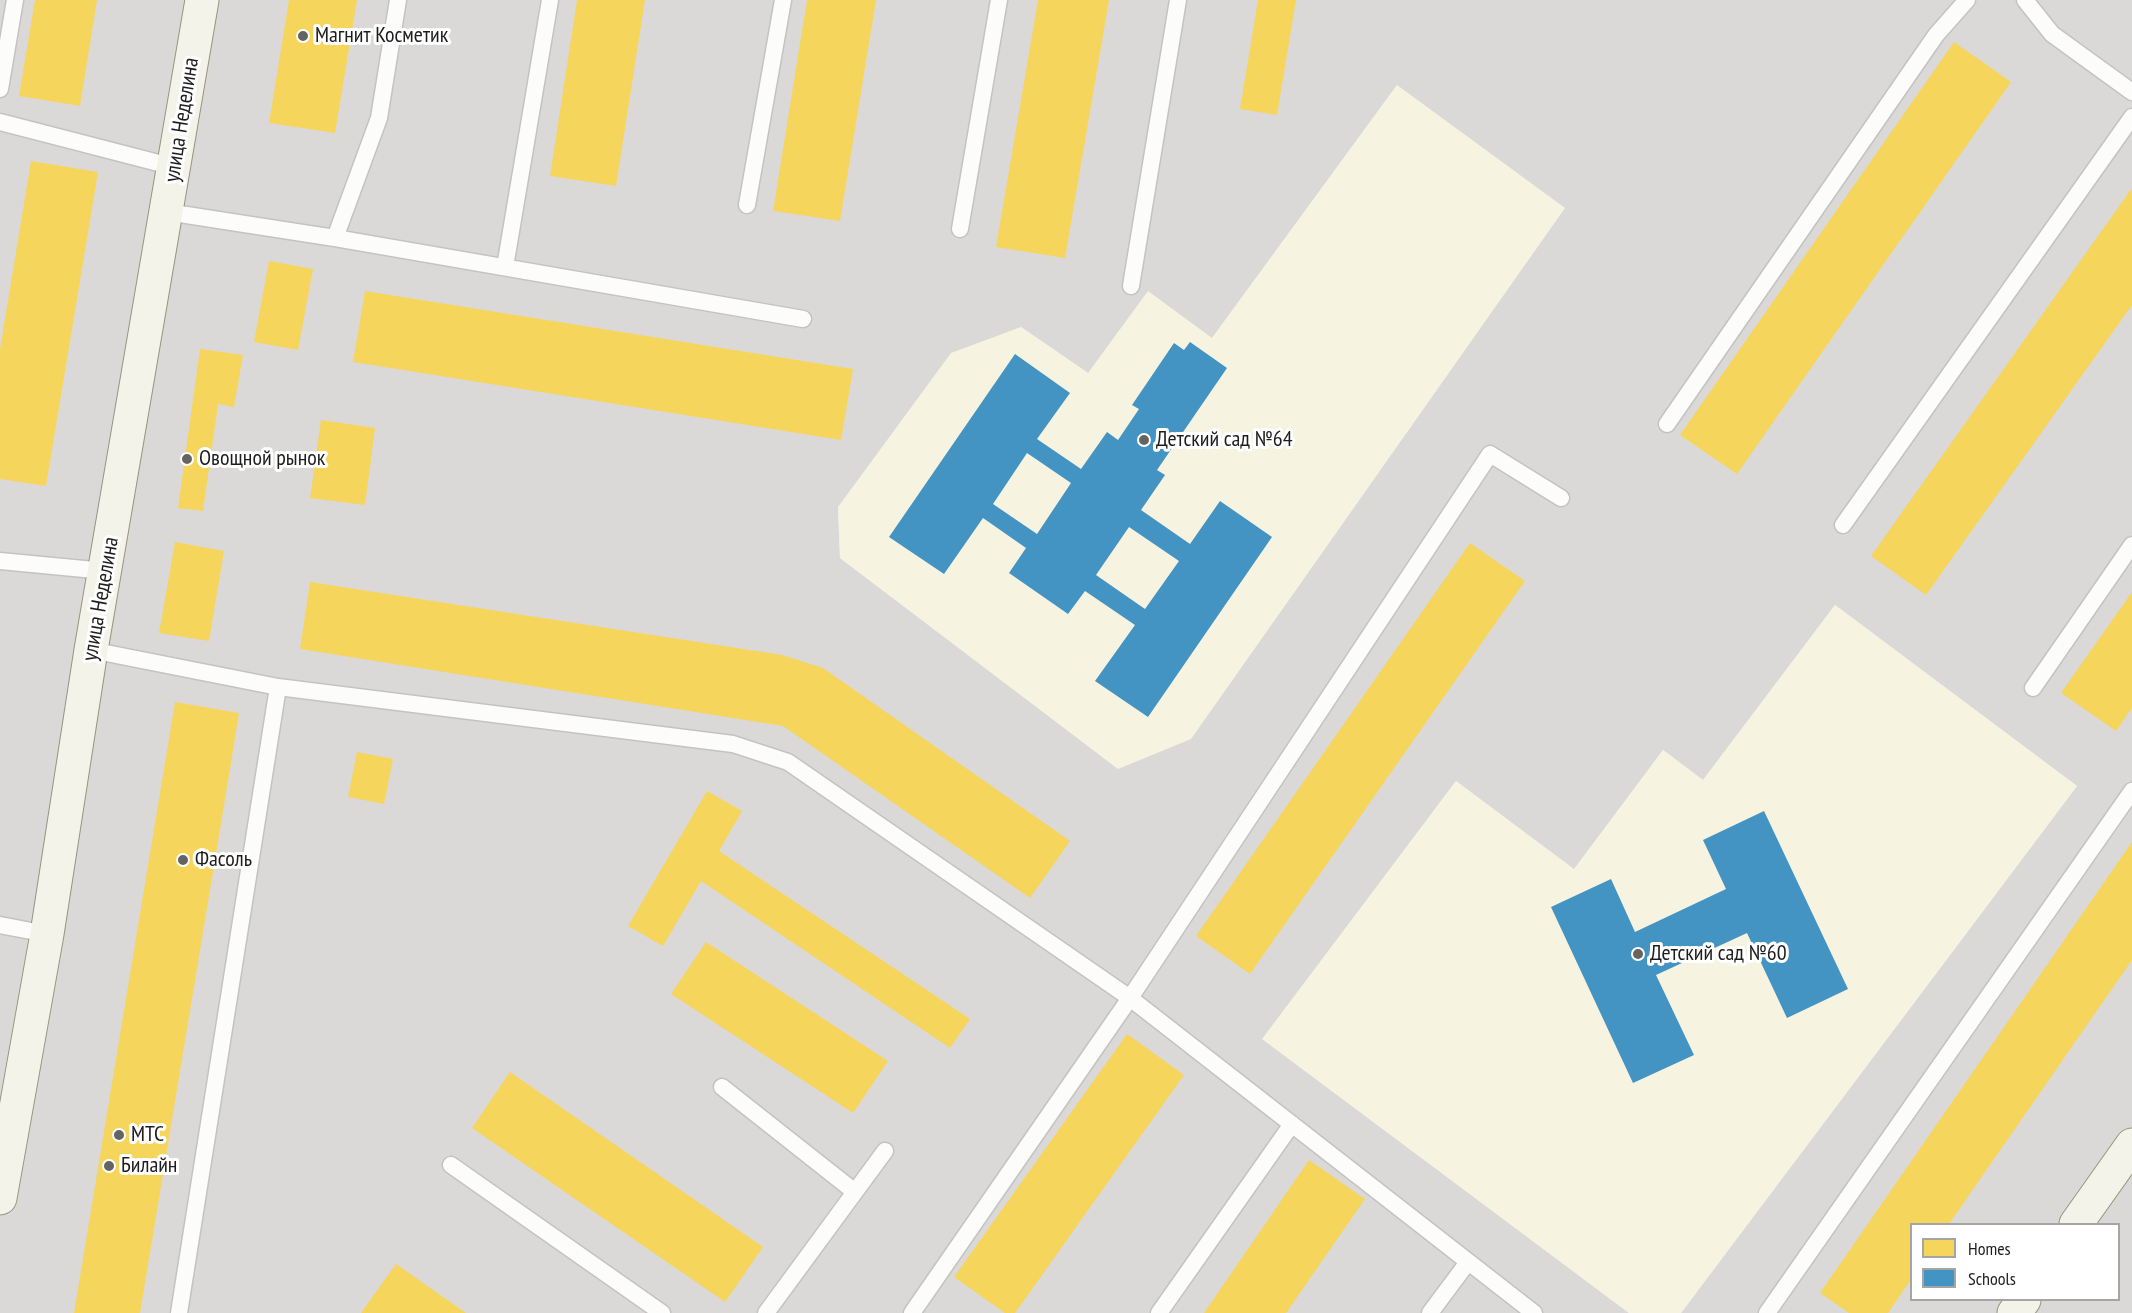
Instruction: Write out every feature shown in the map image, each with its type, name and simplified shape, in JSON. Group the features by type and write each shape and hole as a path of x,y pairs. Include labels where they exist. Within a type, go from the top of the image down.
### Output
{"street":[{"name":"улица Неделина","path":"0,1198 202,0"},
{"path":"2077,1223 2132,1145"}],"lane":[{"path":"0,88 15,0"},
{"path":"335,238 379,118 398,0"},
{"path":"505,267 550,0"},
{"path":"747,205 783,0"},
{"path":"960,229 999,0"},
{"path":"1131,286 1178,0"},
{"path":"1667,424 1936,35 1967,0"},
{"path":"2025,0 2052,34 2132,92"},
{"path":"1843,525 2132,117"},
{"path":"0,122 174,167"},
{"path":"167,212 335,238 803,320"},
{"path":"912,1313 1130,998 1490,454 1561,498"},
{"path":"2033,688 2132,545"},
{"path":"0,561 105,571"},
{"path":"92,650 278,687 733,744 788,762 1130,998 1534,1313"},
{"path":"179,1313 278,687"},
{"path":"1767,1313 2132,791"},
{"path":"0,925 46,934"},
{"path":"722,1087 855,1192"},
{"path":"1159,1313 1292,1124"},
{"path":"766,1313 885,1151"},
{"path":"451,1165 662,1313"},
{"path":"1430,1313 1468,1262"}],"shaded area":[{"path":"0,0 2132,0 2132,1313 1681,1313 2077,786 1835,605 1703,780 1663,750 1574,870 1456,781 1263,1039 1629,1313 0,1313","holes":["1397,85 1118,768 840,558 838,507 1021,327 1088,373 1212,338"]},
{"name":"Детский сад №64","path":"1397,85 1565,208 1191,739 1118,769 840,558 838,507 951,353 1021,327 1088,373 1148,291 1212,338"},
{"name":"Детский сад №60","path":"1835,605 2077,786 1681,1313 1629,1313 1262,1039 1456,781 1574,869 1663,750 1703,780"}],"building: Homes":[{"path":"35,0 97,0 80,106 19,96"},
{"path":"289,0 357,0 335,133 269,123"},
{"path":"577,0 645,0 616,186 550,176"},
{"path":"807,0 876,0 840,221 773,211"},
{"path":"1038,0 1109,0 1065,258 996,247"},
{"path":"1258,0 1296,0 1277,115 1240,109"},
{"path":"1954,42 2011,82 1737,474 1680,435"},
{"path":"31,161 98,172 46,486 0,479 0,349"},
{"path":"2132,188 2132,305 1926,595 1871,556"},
{"path":"269,261 313,269 298,350 254,342"},
{"path":"365,291 853,369 841,440 353,362"},
{"path":"200,349 243,355 234,407 218,404 203,511 178,508"},
{"path":"321,420 375,428 365,505 310,498"},
{"path":"175,542 224,551 209,641 159,633"},
{"path":"1470,543 1525,581 1250,974 1196,936"},
{"path":"310,582 782,655 823,668 1070,841 1030,898 783,726 300,649"},
{"path":"2132,592 2132,708 2116,731 2061,693"},
{"path":"175,702 239,713 229,775 140,1313 74,1313"},
{"path":"357,752 393,759 384,804 348,797"},
{"path":"707,791 742,811 719,851 970,1019 950,1048 701,881 663,946 628,926"},
{"path":"2132,842 2132,960 1950,1223 1910,1223 1910,1281 1888,1313 1849,1313 1820,1293"},
{"path":"706,942 888,1061 853,1113 671,994"},
{"path":"1127,1034 1184,1075 1015,1313 1005,1313 954,1277"},
{"path":"510,1072 763,1247 725,1302 472,1128"},
{"path":"1309,1160 1365,1199 1286,1313 1204,1313"},
{"path":"396,1264 466,1313 361,1313"}],"building: Schools":[{"path":"1190,342 1227,368 1157,470 1165,475 1141,510 1190,544 1220,501 1272,537 1148,717 1095,681 1135,625 1085,591 1068,614 1009,573 1026,548 983,518 944,574 889,537 1015,354 1070,393 1037,439 1081,469 1107,432 1118,440 1139,409 1132,405 1174,343 1184,350","holes":["1027,453 1071,483 1037,534 993,504","1129,527 1179,561 1145,609 1096,575"]},
{"path":"1764,811 1848,989 1787,1018 1747,933 1656,975 1694,1055 1633,1083 1551,907 1611,879 1635,932 1726,889 1703,840"}],"place":[{"name":"Магнит Косметик","path":"303,36"},
{"name":"Детский сад №64","path":"1144,440"},
{"name":"Овощной рынок","path":"187,459"},
{"name":"Фасоль","path":"183,860"},
{"name":"Детский сад №60","path":"1638,954"},
{"name":"МТС","path":"119,1135"},
{"name":"Билайн","path":"109,1166"}]}
